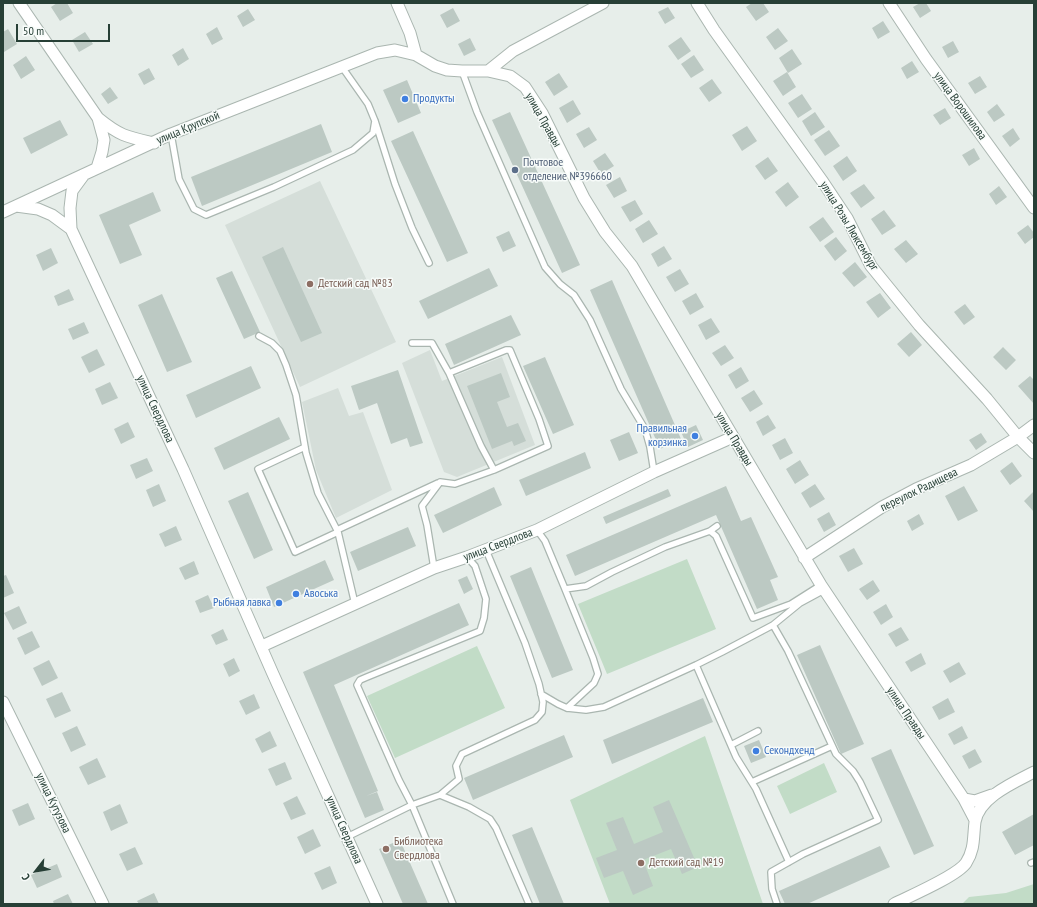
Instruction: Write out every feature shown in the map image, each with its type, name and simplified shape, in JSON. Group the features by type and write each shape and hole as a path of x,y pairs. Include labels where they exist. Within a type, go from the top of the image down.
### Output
{"street":[{"path":"19,3 98,118 112,129 126,137 154,143"},
{"path":"397,3 410,33 416,55"},
{"path":"488,71 513,51 603,3"},
{"name":"улица Розы Люксембург","path":"697,3 718,36 823,182 847,218 871,266 920,325 987,399 1018,437 1034,453"},
{"name":"улица Ворошилова","path":"889,3 926,59 1034,208"},
{"name":"улица Крупской","path":"3,212 154,143 170,134 377,53 395,50 416,55"},
{"name":"улица Правды","path":"416,55 435,66 447,70 488,71 510,76 524,87 542,113 584,198 605,232 632,266 804,558 964,799 975,820"},
{"path":"97,168 104,140 98,118"},
{"path":"70,229 72,191 84,175"},
{"name":"улица Свердлова","path":"16,206 38,209 52,215 70,229 183,469 377,904"},
{"name":"переулок Радищева","path":"804,558 882,507 916,489 971,465 1018,437 1034,425"},
{"name":"улица Свердлова","path":"262,646 434,568 467,558 537,530 654,472 733,437"},
{"name":"улица Кутузова","path":"3,702 103,904"},
{"path":"964,799 975,801 993,795 1034,772"},
{"path":"894,904 908,901 950,876 965,864 974,847 975,820 982,807 993,795"}],"lane":[{"path":"342,67 368,104 395,184 412,228 429,263"},
{"path":"462,71 480,118 546,267 560,284 574,295 590,320 621,389 645,429 650,447 654,472"},
{"path":"170,134 179,179 194,209 206,215 274,187 353,150 373,133 375,121"},
{"path":"259,336 272,343 280,351 286,365 296,395 305,447 318,493 338,531 355,604"},
{"path":"412,343 432,343 449,373 481,446 494,470"},
{"path":"305,447 258,469 295,552 440,482 455,484 494,470 548,446 539,419 510,350 506,350 449,373"},
{"path":"434,568 427,525 422,506 440,482"},
{"path":"565,589 586,586 665,547 710,532 717,526"},
{"path":"537,530 546,541 598,674 594,683 567,708"},
{"path":"710,532 716,536 753,618 791,604 823,588"},
{"path":"347,837 412,805 440,795 459,780 456,766 462,754 535,720 542,712 543,702 539,684 525,643 486,550"},
{"path":"453,904 412,805 398,780 357,685 360,680 480,631 484,618 486,599 475,566 467,558"},
{"path":"541,694 567,708 586,710 604,707 696,666 773,625 800,603 823,588"},
{"path":"773,625 788,651 836,754 853,771 878,820 803,854 771,872 772,889 776,904"},
{"path":"696,666 736,757 756,789 789,862"},
{"path":"731,745 758,731"},
{"path":"752,782 832,746"},
{"path":"440,795 469,807 490,819 496,828 529,904"}],"shaded area":[{"name":"Детский сад №83","path":"320,181 396,342 300,387 225,225"},
{"path":"430,350 442,381 502,357 535,445 457,477 444,472 402,363"},
{"path":"338,388 349,416 363,412 392,490 336,518 316,470 302,402"}],"green space":[{"path":"687,559 716,629 607,674 578,604"},
{"path":"477,646 505,708 395,758 367,696"},
{"path":"705,736 763,904 610,904 570,800"},
{"path":"824,763 837,792 790,814 777,786"},
{"path":"1034,884 1034,904 962,904 969,897 1006,893"}],"building":[{"path":"57,3 67,3 73,13 60,21 51,7"},
{"path":"752,3 763,3 769,12 756,21 746,7"},
{"path":"920,3 926,3 931,11 920,18 913,7"},
{"path":"668,7 675,18 665,24 658,12"},
{"path":"453,8 460,21 447,28 440,15"},
{"path":"248,9 255,20 243,27 237,16"},
{"path":"883,21 890,32 878,39 872,28"},
{"path":"217,27 223,39 212,45 206,34"},
{"path":"778,28 788,41 775,50 766,37"},
{"path":"8,29 17,44 4,52 3,32"},
{"path":"85,32 93,44 79,52 72,40"},
{"path":"681,37 691,51 678,60 668,46"},
{"path":"470,38 476,50 464,56 458,44"},
{"path":"953,41 959,52 948,58 942,47"},
{"path":"183,48 189,59 178,66 172,55"},
{"path":"792,49 802,64 788,73 779,58"},
{"path":"694,55 704,70 691,78 681,64"},
{"path":"26,56 35,70 21,79 13,65"},
{"path":"912,61 919,72 907,79 901,68"},
{"path":"149,68 155,79 144,85 138,74"},
{"path":"787,72 796,87 783,96 773,81"},
{"path":"559,73 568,87 554,96 545,82"},
{"path":"980,76 987,87 975,94 968,83"},
{"path":"712,79 722,93 709,102 699,88"},
{"path":"407,80 421,113 398,123 383,90"},
{"path":"110,87 118,98 108,104 101,94"},
{"path":"802,94 812,109 798,118 788,103"},
{"path":"573,100 581,114 567,123 559,108"},
{"path":"997,104 1005,115 994,122 987,112"},
{"path":"945,108 951,118 940,125 933,115"},
{"path":"510,112 580,265 562,273 492,120"},
{"path":"815,112 825,127 811,136 802,121"},
{"path":"60,120 68,135 31,154 23,138"},
{"path":"321,124 332,152 202,206 191,177"},
{"path":"747,126 757,141 742,151 732,135"},
{"path":"589,127 597,140 584,148 576,134"},
{"path":"1013,128 1020,139 1010,147 1002,136"},
{"path":"829,130 840,146 825,156 814,140"},
{"path":"413,131 468,253 447,262 391,141"},
{"path":"974,148 980,159 969,166 962,155"},
{"path":"605,153 614,166 601,174 593,161"},
{"path":"847,156 857,171 843,181 833,166"},
{"path":"768,157 778,171 765,180 755,166"},
{"path":"620,177 627,191 614,198 606,185"},
{"path":"788,182 799,197 786,207 775,192"},
{"path":"864,184 875,198 861,208 850,193"},
{"path":"999,186 1007,197 996,205 989,194"},
{"path":"153,192 161,211 129,225 142,255 120,264 99,215"},
{"path":"635,200 643,214 630,222 621,207"},
{"path":"884,210 896,226 882,235 871,219"},
{"path":"823,217 834,232 820,242 809,227"},
{"path":"649,220 658,234 643,243 635,229"},
{"path":"1028,225 1034,233 1034,237 1025,244 1017,233"},
{"path":"509,231 516,246 503,252 496,237"},
{"path":"836,237 847,251 835,261 824,246"},
{"path":"906,240 918,254 906,263 894,249"},
{"path":"664,246 672,259 658,267 651,254"},
{"path":"283,247 322,333 301,342 262,257"},
{"path":"51,248 58,263 43,271 36,255"},
{"path":"855,262 867,277 854,287 842,273"},
{"path":"489,268 498,286 428,319 419,301"},
{"path":"680,269 689,284 675,292 666,277"},
{"path":"232,271 260,332 244,339 216,278"},
{"path":"612,280 681,439 660,449 590,290"},
{"path":"69,289 74,300 58,306 54,296"},
{"path":"696,293 704,307 690,315 682,301"},
{"path":"880,293 891,308 878,318 866,302"},
{"path":"162,294 192,362 167,372 138,305"},
{"path":"965,304 975,317 964,325 954,312"},
{"path":"511,315 521,335 454,365 445,344"},
{"path":"711,318 720,332 706,340 698,325"},
{"path":"84,322 89,333 73,340 68,329"},
{"path":"911,332 922,345 909,357 897,344"},
{"path":"725,345 734,358 721,366 712,353"},
{"path":"1003,347 1016,360 1006,370 993,357"},
{"path":"97,349 105,365 89,373 81,357"},
{"path":"545,357 574,425 553,434 523,366"},
{"path":"251,366 261,388 196,418 186,395"},
{"path":"741,367 749,381 736,389 728,375"},
{"path":"398,370 423,443 410,447 407,438 391,444 377,403 359,410 351,386"},
{"path":"501,373 510,397 497,402 507,427 518,423 526,441 514,446 512,441 492,449 467,386"},
{"path":"1030,376 1034,380 1034,404 1018,386"},
{"path":"110,382 118,398 102,405 95,389"},
{"path":"754,390 763,404 750,412 741,398"},
{"path":"768,415 776,428 763,436 756,422"},
{"path":"279,417 290,439 224,470 214,448"},
{"path":"128,422 135,437 121,444 114,429"},
{"path":"696,425 703,440 688,447 681,432"},
{"path":"629,432 638,453 619,461 610,440"},
{"path":"981,433 987,442 976,450 969,440"},
{"path":"785,438 793,453 780,460 772,445"},
{"path":"585,452 591,468 526,496 519,480"},
{"path":"147,458 153,471 136,479 130,465"},
{"path":"800,460 809,475 795,484 786,469"},
{"path":"1012,462 1022,476 1010,485 1000,471"},
{"path":"159,484 166,501 153,507 146,490"},
{"path":"815,484 825,499 810,508 801,493"},
{"path":"726,486 741,521 751,517 778,577 770,580 778,600 757,609 716,515 575,576 566,555"},
{"path":"964,486 978,511 958,521 945,496"},
{"path":"494,487 502,505 443,533 434,515"},
{"path":"668,489 671,496 606,524 603,517"},
{"path":"1034,491 1034,512 1024,501"},
{"path":"248,492 273,550 254,559 228,501"},
{"path":"829,512 836,525 824,532 817,519"},
{"path":"919,514 924,524 912,531 907,521"},
{"path":"176,526 182,540 165,547 159,534"},
{"path":"408,527 416,546 358,571 350,552"},
{"path":"854,548 863,564 848,572 839,556"},
{"path":"325,560 334,580 274,607 266,587"},
{"path":"194,561 199,574 185,580 179,568"},
{"path":"531,567 573,670 552,678 510,576"},
{"path":"6,575 14,593 3,598 3,576"},
{"path":"467,576 473,589 464,594 458,580"},
{"path":"873,580 880,591 867,600 859,589"},
{"path":"208,595 214,608 200,613 195,601"},
{"path":"459,603 469,625 334,685 378,791 366,796 377,792 384,810 365,818 303,672"},
{"path":"886,604 893,617 881,625 873,612"},
{"path":"19,606 27,623 13,630 4,613"},
{"path":"901,627 909,640 896,647 888,634"},
{"path":"223,629 228,640 216,645 211,635"},
{"path":"32,631 40,647 25,655 17,638"},
{"path":"820,645 864,744 841,754 797,655"},
{"path":"921,653 926,664 911,672 905,662"},
{"path":"234,658 240,671 229,677 223,664"},
{"path":"49,660 58,678 42,686 33,668"},
{"path":"959,662 966,674 950,683 943,671"},
{"path":"62,692 71,711 55,718 46,699"},
{"path":"254,694 260,708 246,715 239,701"},
{"path":"703,698 713,722 612,764 603,740"},
{"path":"948,698 955,712 939,720 932,707"},
{"path":"77,726 86,745 71,752 62,733"},
{"path":"962,726 968,738 954,745 948,734"},
{"path":"270,731 277,746 262,753 255,739"},
{"path":"564,735 573,757 473,800 464,778"},
{"path":"759,740 766,757 751,763 744,746"},
{"path":"891,749 934,846 914,855 871,758"},
{"path":"975,749 982,762 969,769 962,756"},
{"path":"97,758 106,777 88,785 79,767"},
{"path":"285,762 292,779 276,786 268,769"},
{"path":"297,796 306,814 291,820 283,803"},
{"path":"669,800 698,867 682,874 671,849 643,860 653,886 633,895 623,871 604,878 596,858 617,850 606,823 623,817 634,844 663,832 653,807"},
{"path":"28,803 35,819 19,826 12,810"},
{"path":"120,804 128,823 111,831 103,812"},
{"path":"1034,814 1034,845 1015,855 1002,832"},
{"path":"532,827 564,904 540,904 512,835"},
{"path":"313,829 321,846 305,854 297,837"},
{"path":"400,840 428,904 403,904 379,849"},
{"path":"880,846 890,867 807,904 785,904 779,891"},
{"path":"135,847 143,864 127,871 119,854"},
{"path":"57,864 62,877 37,888 31,875"},
{"path":"330,866 337,883 322,890 314,873"},
{"path":"154,893 159,904 139,904 137,901"},
{"path":"68,894 73,904 54,904 53,901"}],"place":[{"name":"Продукты","path":"405,99"},
{"name":"Почтовое отделение №396660","path":"515,170"},
{"name":"Детский сад №83","path":"310,284"},
{"name":"Правильная корзинка","path":"695,436"},
{"name":"Авоська","path":"296,594"},
{"name":"Рыбная лавка","path":"279,603"},
{"name":"Секондхенд","path":"756,751"},
{"name":"Библиотека Свердлова","path":"386,849"},
{"name":"Детский сад №19","path":"641,863"}]}
